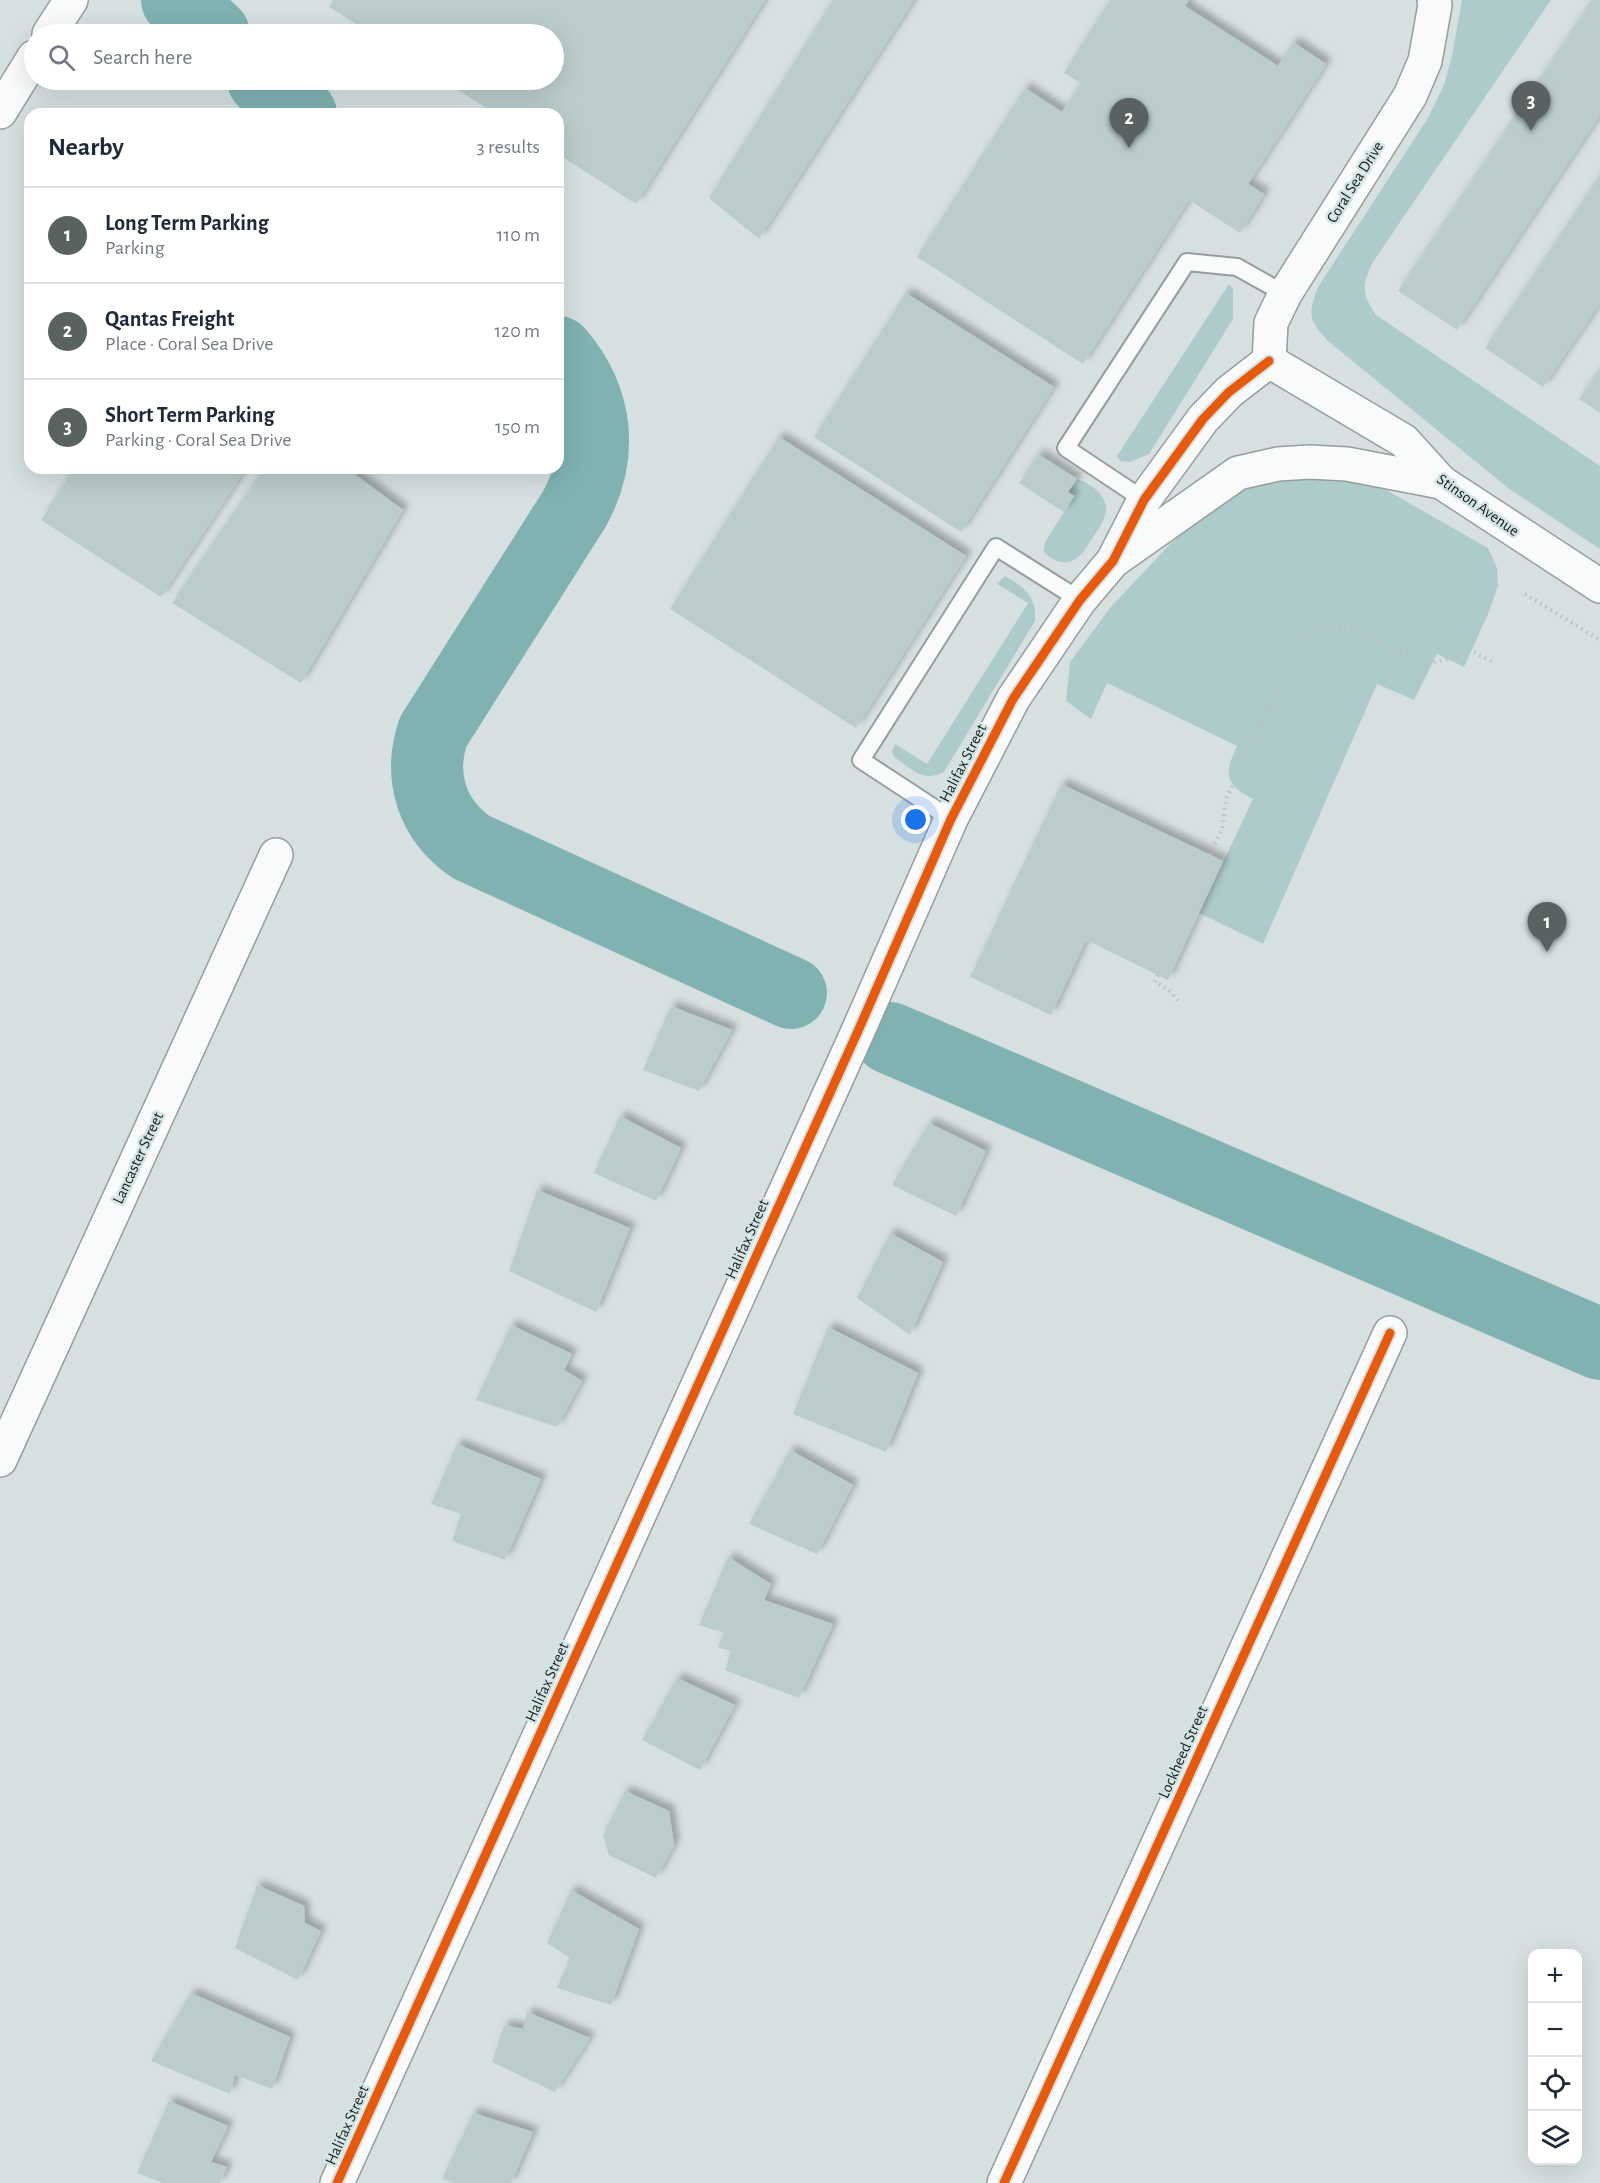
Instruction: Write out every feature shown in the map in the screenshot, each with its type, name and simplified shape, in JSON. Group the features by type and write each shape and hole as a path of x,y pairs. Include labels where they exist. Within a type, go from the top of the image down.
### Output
{"street":[{"name":"Coral Sea Drive","path":"1269,361 1271,323 1285,294 1410,96 1425,61 1434,0"},
{"path":"54,24 66,2"},
{"path":"0,112 24,73"},
{"name":"Stinson Avenue","path":"1269,361 1404,441 1441,482 1600,586"},
{"name":"Halifax Street","path":"337,2183 853,1042 951,819 1013,699 1080,600 1113,561 1144,500 1203,419 1229,392 1269,361"},
{"path":"1113,561 1238,473 1278,464 1310,462 1347,464 1441,482"},
{"name":"Lancaster Street","path":"0,1460 276,855"},
{"name":"Lockheed Street","path":"1004,2183 1390,1333"}],"lane":[{"path":"1144,500 1066,448 1187,262 1237,267 1285,294"},
{"path":"951,819 861,760 996,547 1080,600"}],"path":[{"path":"1525,594 1600,640"},
{"path":"1210,855 1222,829 1226,799 1300,641 1328,626 1347,629 1433,663 1472,651 1495,663"},
{"path":"1158,975 1155,982 1169,990 1180,1003"}],"shaded area":[{"path":"1462,0 1551,0 1373,262 1365,283 1366,295 1376,315 1600,466 1600,549 1508,488 1328,341 1313,322 1311,311 1318,287 1428,118 1444,85 1452,56"},
{"path":"1229,284 1233,289 1233,319 1149,454 1130,462 1120,461 1117,456"},
{"path":"1336,476 1388,491 1488,548 1497,568 1498,586 1464,667 1437,654 1414,700 1377,684 1263,944 1199,913 1253,799 1236,788 1229,777 1230,764 1237,746 1107,683 1091,719 1066,701 1070,662 1110,608 1170,544 1233,492 1259,482"},
{"path":"1077,479 1087,483 1101,495 1106,511 1100,526 1082,553 1073,561 1059,562 1044,552 1045,542 1074,496 1068,492"},
{"path":"1005,576 1024,589 1032,599 1035,621 944,772 929,776 918,773 894,757 892,751 895,744 927,764 1028,603 997,584"}],"building":[{"path":"333,0 765,0 636,204 564,158 564,108 486,108 458,90 564,90 564,24 356,24 329,7"},
{"path":"833,0 914,0 759,239 709,198"},
{"path":"1110,0 1189,0 1185,6 1278,66 1293,42 1326,64 1248,184 1264,194 1240,233 1189,200 1083,364 917,257 1025,88 1062,112 1081,83 1064,73"},
{"path":"1592,0 1600,0 1600,115 1457,330 1398,291"},
{"path":"1600,175 1600,303 1543,387 1485,348"},
{"path":"906,293 1054,387 961,532 814,437"},
{"path":"1600,369 1600,413 1579,399"},
{"path":"779,437 966,556 856,728 670,609"},
{"path":"1038,454 1077,479 1068,492 1074,496 1064,512 1019,483"},
{"path":"70,474 242,474 161,597 41,520"},
{"path":"260,474 354,474 403,510 301,683 172,603"},
{"path":"1061,784 1223,861 1168,980 1086,940 1051,1015 970,977"},
{"path":"671,1006 732,1030 699,1091 643,1070"},
{"path":"620,1116 681,1148 656,1201 594,1173"},
{"path":"929,1123 986,1151 956,1216 892,1185"},
{"path":"537,1190 630,1228 596,1312 509,1271"},
{"path":"890,1233 943,1262 910,1335 857,1298"},
{"path":"511,1325 572,1354 564,1370 582,1381 557,1427 476,1400"},
{"path":"828,1327 918,1373 886,1452 793,1414"},
{"path":"457,1444 541,1479 505,1560 452,1541 461,1514 431,1504"},
{"path":"790,1450 853,1485 817,1554 749,1524"},
{"path":"728,1557 771,1584 764,1600 833,1624 799,1698 725,1670 731,1651 717,1647 724,1633 699,1625"},
{"path":"677,1678 735,1705 700,1770 642,1740"},
{"path":"625,1791 669,1811 674,1845 656,1878 609,1855 603,1835"},
{"path":"257,1885 304,1906 305,1923 321,1931 298,1980 235,1948"},
{"path":"571,1890 639,1929 611,2005 557,1988 570,1958 547,1943"},
{"path":"191,1993 290,2037 272,2089 235,2075 230,2094 151,2061"},
{"path":"527,2012 590,2038 555,2092 492,2062 504,2025 523,2029"},
{"path":"169,2101 228,2126 211,2162 227,2167 220,2183 163,2183 137,2173"},
{"path":"473,2113 533,2132 511,2183 454,2183 442,2179"}],"waterway":[{"path":"177,0 203,24"},
{"path":"274,90 294,108"},
{"path":"564,360 582,389 589,408 592,427 593,447 584,488 575,508 433,732 427,765 432,796 446,824 471,847 791,993"},
{"path":"890,1038 1600,1344"}],"cycle path":[{"path":"337,2183 858,1031 951,819 1013,699 1080,600 1113,561 1144,500 1203,419 1229,392 1269,361"},
{"path":"1004,2183 1390,1333"}],"place":[{"name":"Short Term Parking","path":"1531,131"},
{"name":"Qantas Freight","path":"1129,148"},
{"name":"Long Term Parking","path":"1547,952"}]}
